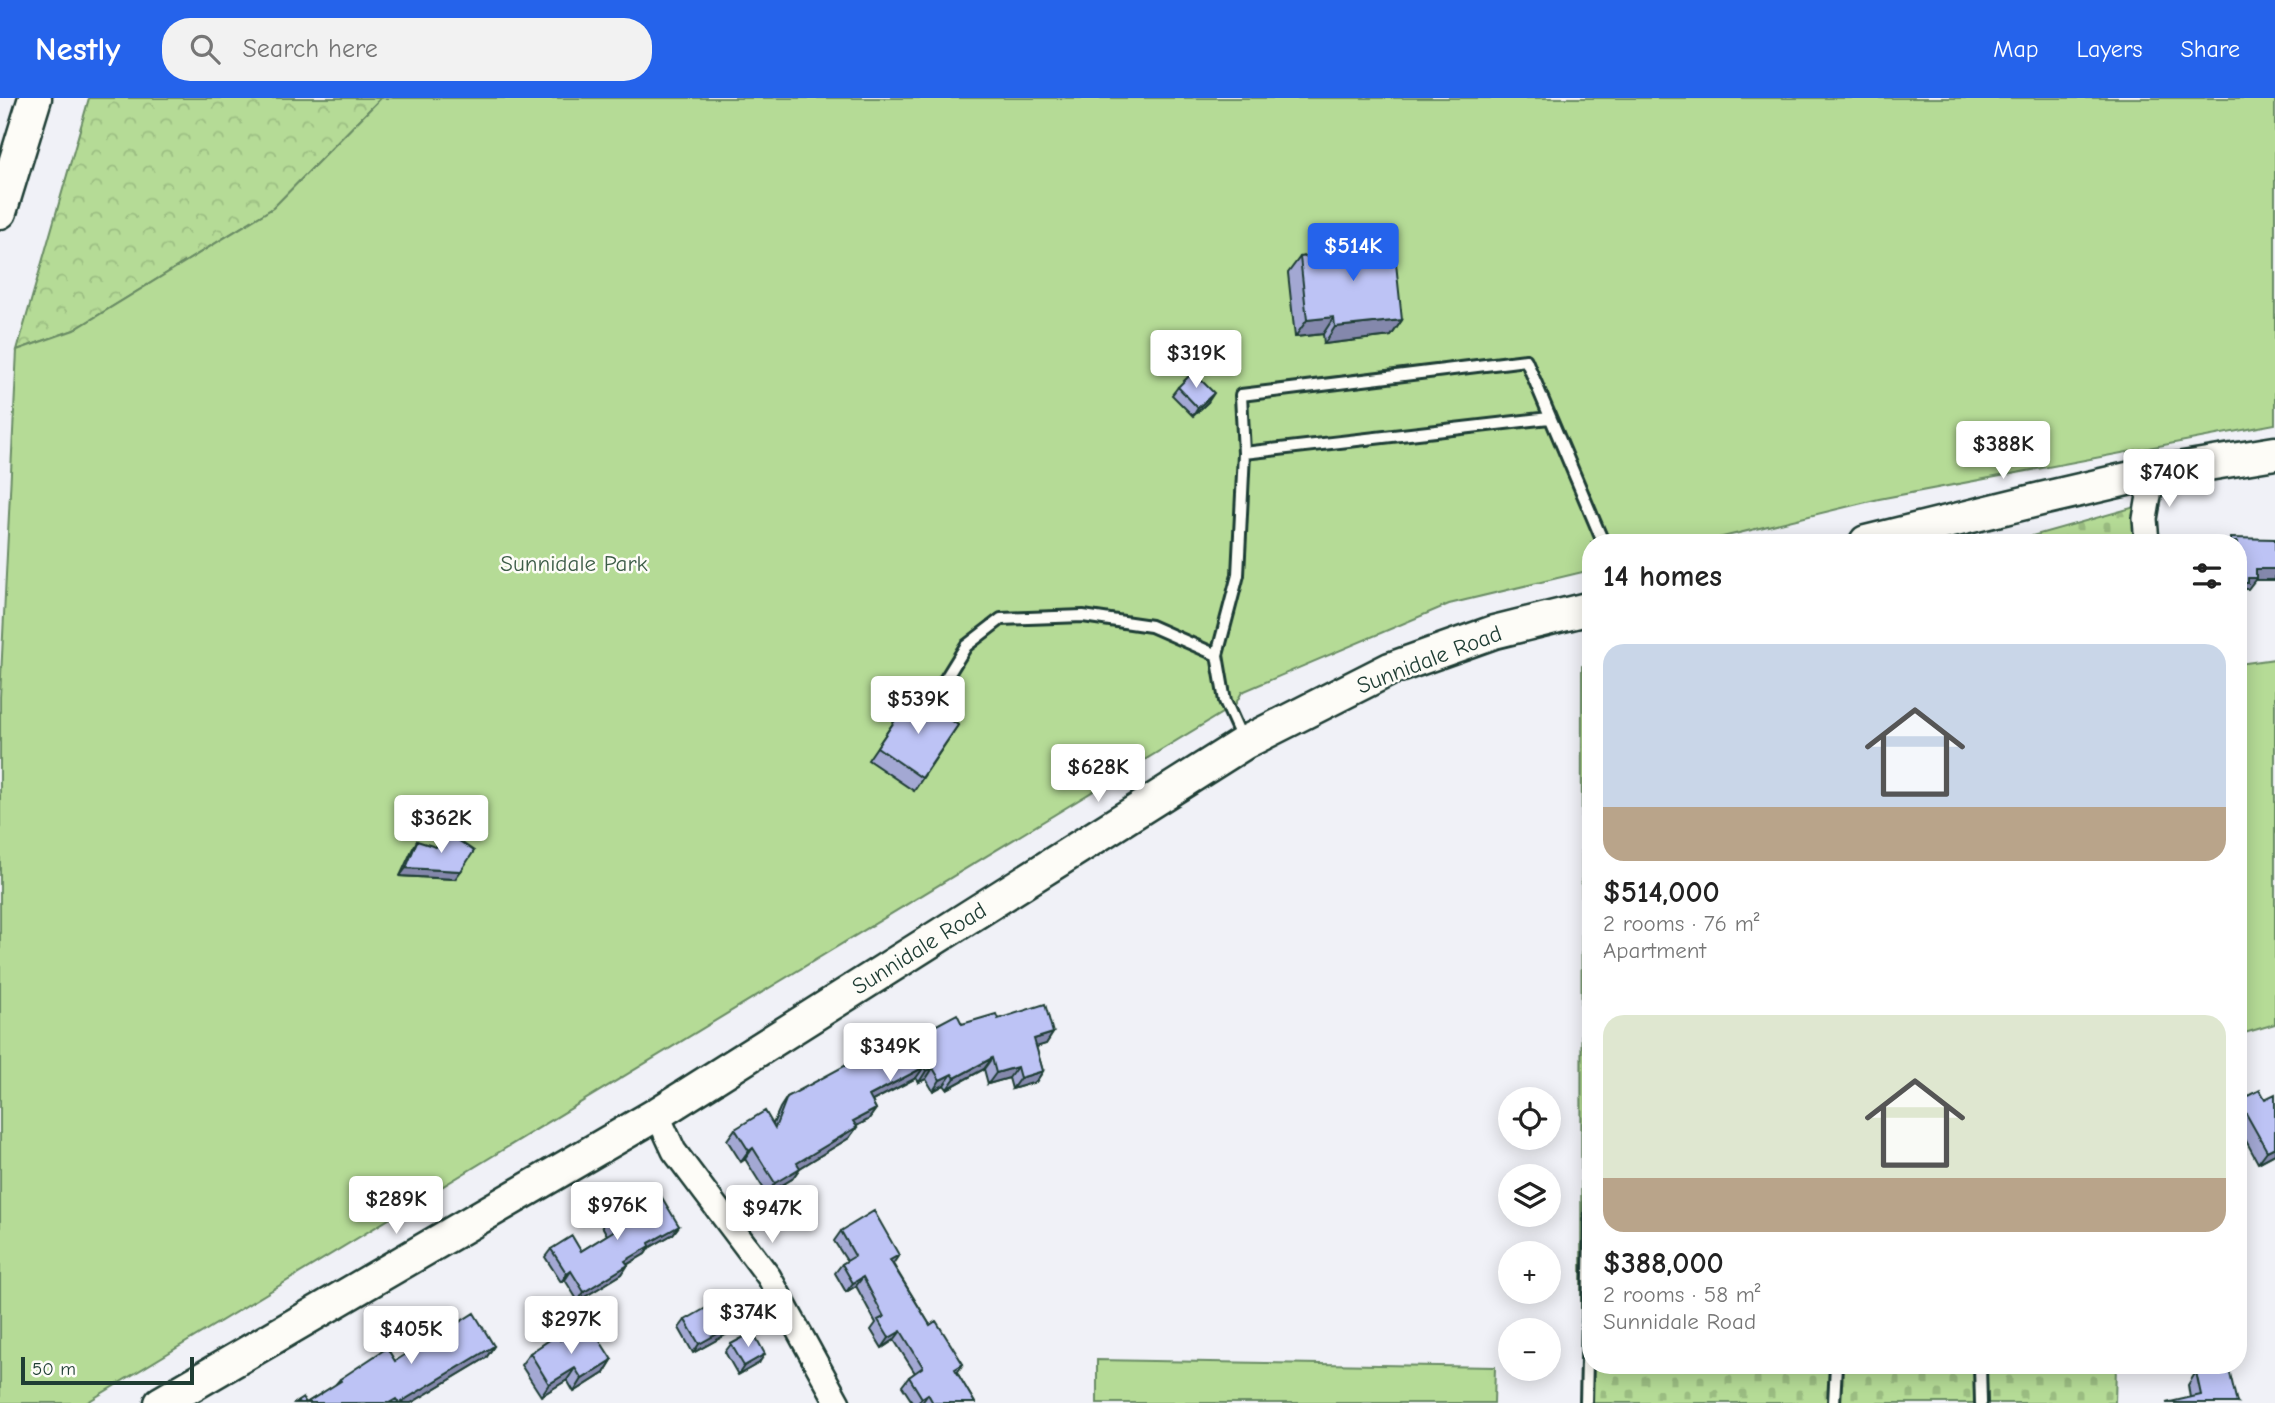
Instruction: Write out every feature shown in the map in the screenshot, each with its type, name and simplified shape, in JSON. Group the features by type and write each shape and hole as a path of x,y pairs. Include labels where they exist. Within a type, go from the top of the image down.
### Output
{"main road":[{"path":"0,212 35,98"},
{"path":"1899,534 2153,473 2275,453"},
{"name":"Sunnidale Road","path":"161,1403 657,1114 1244,743 1390,669 1493,632 1582,610"}],"street":[{"path":"2146,534 2145,519 2153,473"},
{"path":"657,1114 674,1151 769,1277 838,1403"}],"lane":[{"path":"1244,743 1225,701 1217,655 1238,575 1244,453 1241,395 1526,360 1600,534"},
{"path":"1244,453 1549,418"},
{"path":"927,709 966,646 1001,619 1083,616 1151,626 1217,655"},
{"path":"1586,1403 1587,1374"},
{"path":"1834,1403 1836,1374"},
{"path":"1980,1374 1981,1403"}],"green space":[{"path":"89,98 381,98 273,208 74,330 17,350"},
{"name":"Sunnidale Park","path":"381,98 2275,98 2275,424 1879,499 1735,534 1582,534 1582,572 1449,604 1242,692 1235,705 86,1403 0,1403 0,697 17,350 74,330 273,208"},
{"path":"2149,503 2147,534 2039,534"},
{"path":"2275,659 2275,1024 2247,1032 2247,663"},
{"path":"1582,666 1582,1374 2116,1374 2115,1403 1581,1403"},
{"path":"1097,1360 1495,1367 1494,1403 1097,1403"}],"building":[{"path":"1393,235 1402,320 1335,327 1334,317 1307,320 1300,257 1327,254 1326,243"},
{"path":"1193,372 1214,393 1198,408 1178,387"},
{"path":"2247,538 2275,539 2275,569 2256,569 2256,578 2248,578 2248,583"},
{"path":"913,694 958,725 922,778 877,747"},
{"path":"446,832 474,851 461,871 406,868 417,841 436,847"},
{"path":"1045,1004 1053,1033 1034,1039 1043,1071 1020,1078 1017,1067 996,1073 992,1058 955,1078 952,1074 940,1080 933,1068 926,1071 924,1067 869,1096 876,1109 853,1121 857,1127 797,1163 800,1168 775,1183 753,1148 749,1151 735,1129 765,1111 775,1128 787,1097 885,1044 892,1058 933,1036 929,1029 957,1014 962,1024 996,1014 998,1019"},
{"path":"2260,1090 2265,1099 2275,1094 2275,1147 2267,1151 2247,1115 2247,1097"},
{"path":"661,1196 679,1226 649,1243 650,1246 625,1261 628,1265 584,1292 571,1271 567,1274 551,1249 572,1236 581,1251 615,1230 607,1218 645,1197 651,1202"},
{"path":"874,1211 899,1255 890,1260 930,1325 936,1321 963,1364 955,1369 975,1403 933,1403 928,1394 922,1398 909,1377 923,1367 901,1331 889,1338 878,1320 884,1317 863,1277 853,1283 842,1264 855,1256 841,1231"},
{"path":"720,1300 735,1324 699,1344 685,1320"},
{"path":"474,1313 494,1346 399,1403 396,1399 389,1403 306,1403 387,1348 395,1361 426,1341 420,1331 443,1317 450,1328"},
{"path":"578,1329 585,1339 595,1333 612,1360 582,1379 575,1368 549,1384 530,1353 557,1335 560,1340"},
{"path":"753,1332 765,1354 744,1366 731,1344"},
{"path":"2196,1374 2230,1374 2237,1403 2166,1403 2201,1395"}]}
